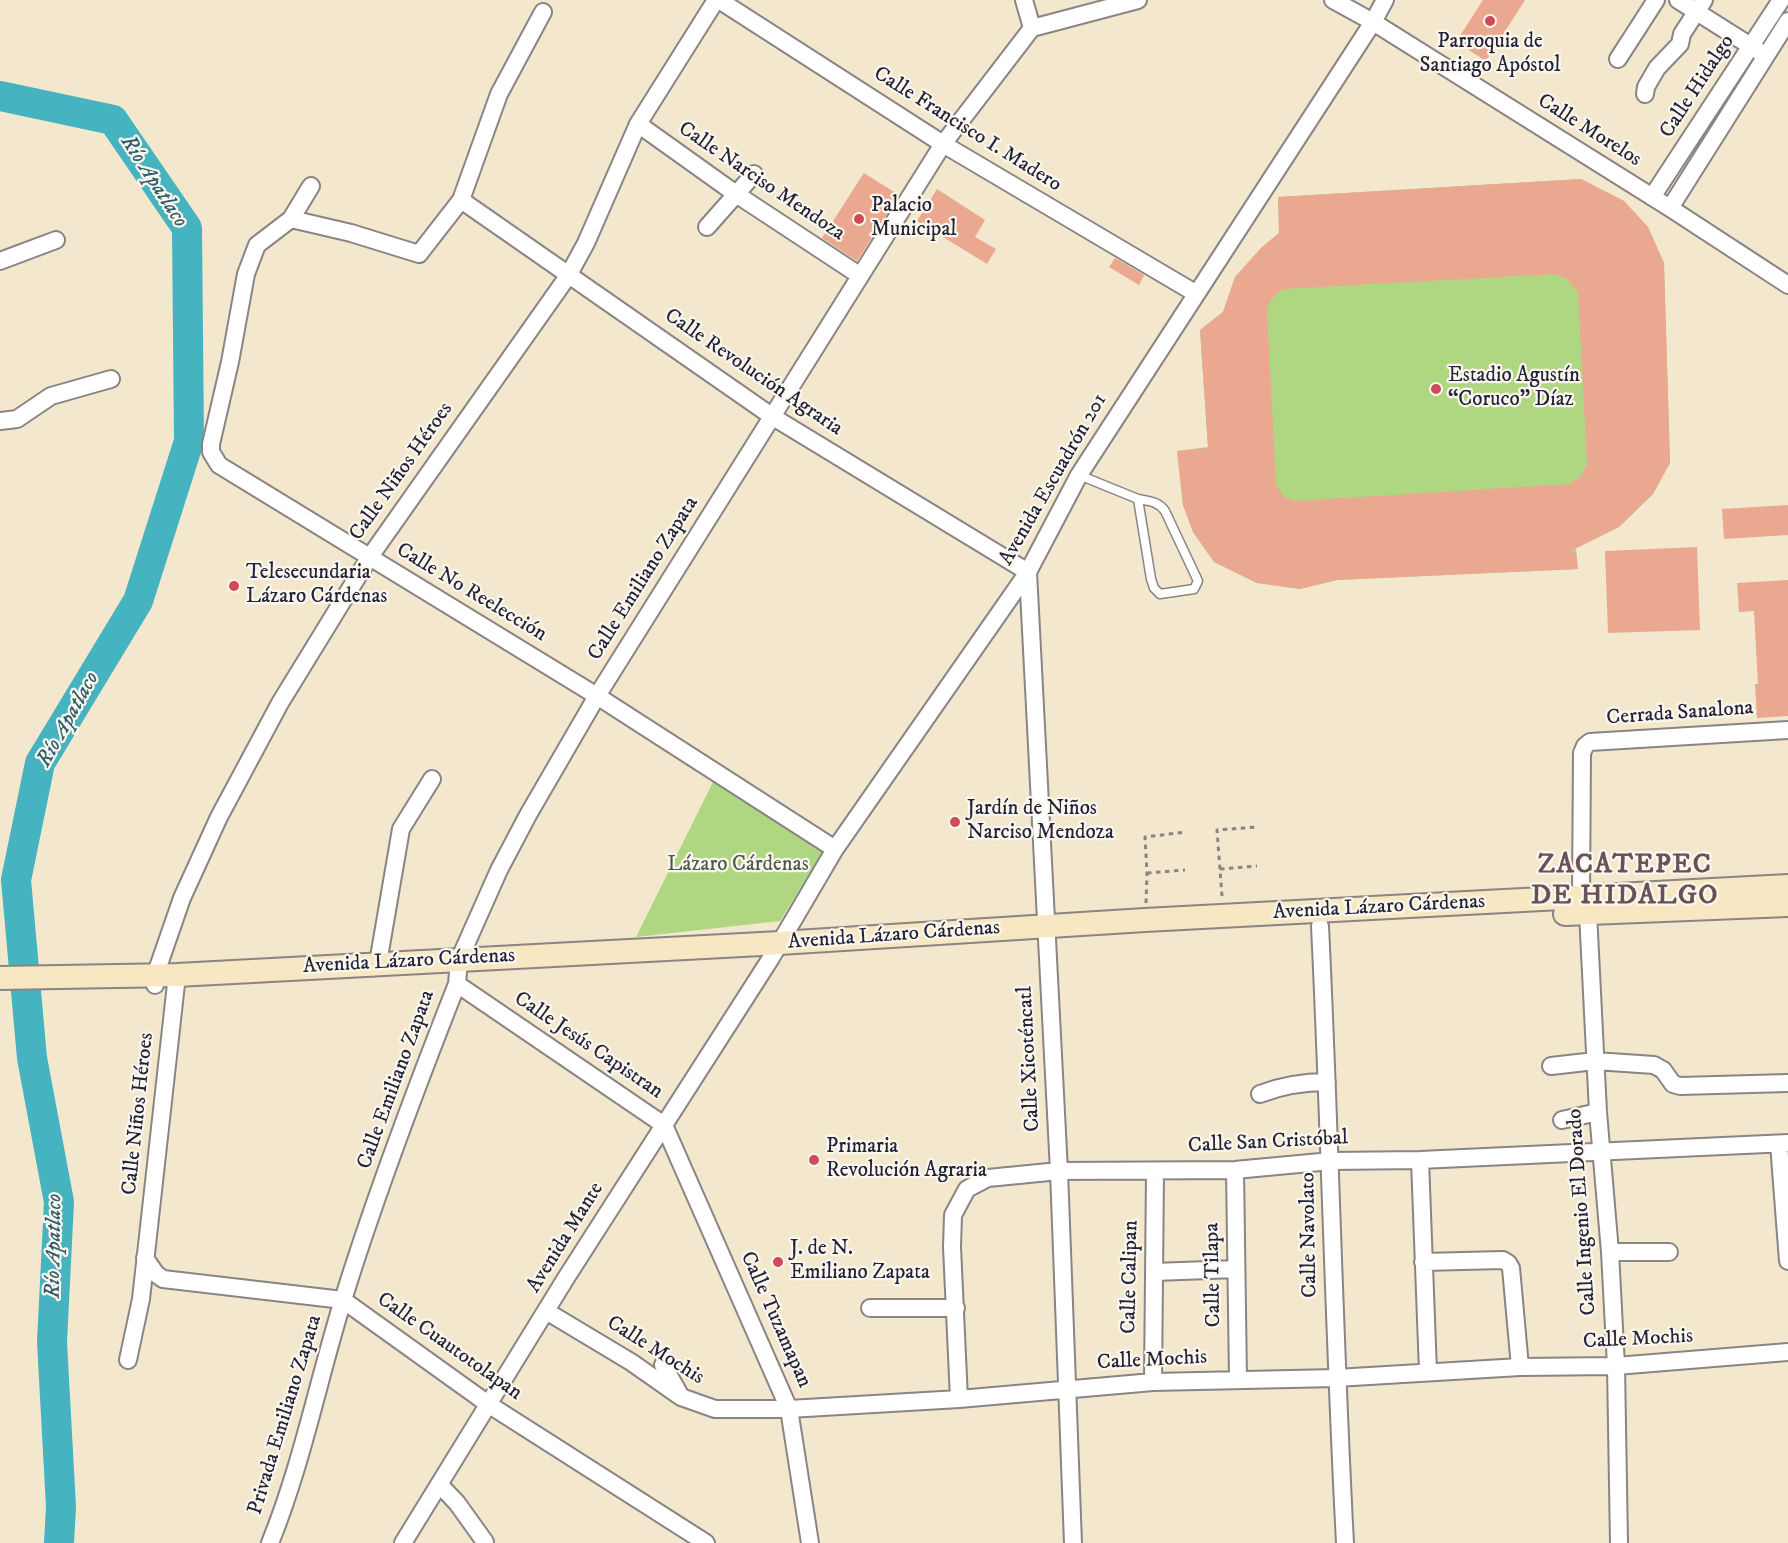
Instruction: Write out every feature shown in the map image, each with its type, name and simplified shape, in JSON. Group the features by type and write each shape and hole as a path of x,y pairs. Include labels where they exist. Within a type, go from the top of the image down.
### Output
{"main road":[{"name":"Avenida Lázaro Cárdenas","path":"1047,933 1145,920 1585,905 1788,886"},
{"name":"Avenida Lázaro Cárdenas","path":"1585,905 1788,905"},
{"name":"Avenida Lázaro Cárdenas","path":"0,978 166,980 458,971 1047,933 1320,926 1458,911"},
{"name":"Avenida Lázaro Cárdenas","path":"166,980 378,963 458,971"},
{"name":"Avenida Lázaro Cárdenas","path":"0,986 65,980"}],"street":[{"name":"Calle Niños Héroes","path":"128,1360 139,1315 145,1258 166,980 182,898 248,759 280,703 369,558 568,276 586,243 638,124 717,0"},
{"name":"Calle Francisco I. Madero","path":"717,0 943,144 1195,293"},
{"path":"1024,0 1032,28 1138,0"},
{"name":"Calle Morelos","path":"1333,0 1373,22 1670,208 1788,285"},
{"name":"Avenida Escuadrón 201","path":"775,951 836,849 1028,572 1079,475 1373,22 1384,0"},
{"path":"1618,59 1656,0"},
{"path":"1678,0 1700,5 1759,52"},
{"name":"Calle Hidalgo","path":"1670,208 1759,52 1781,0"},
{"path":"1645,94 1646,87 1657,68 1680,44 1682,34 1700,5"},
{"path":"291,219 351,233 418,255 461,200 499,94 543,12"},
{"name":"Calle Hidalgo","path":"1652,197 1759,52 1788,21"},
{"name":"Calle Emiliano Zapata","path":"343,1300 402,1125 458,971 504,861 597,696 773,417 859,275 943,144 1032,28"},
{"name":"Calle Narciso Mendoza","path":"638,124 736,194 859,275"},
{"path":"706,226 754,174"},
{"name":"Calle No Reelección","path":"311,186 291,219 257,245 246,274 230,362 211,444 211,452 219,465 597,696 836,849"},
{"name":"Calle Revolución Agraria","path":"461,200 773,417 1028,572"},
{"path":"0,261 56,240"},
{"path":"0,421 16,419 51,396 111,379"},
{"name":"Calle Xicoténcatl","path":"1028,572 1059,1171 1073,1543"},
{"name":"Cerrada Sanalona","path":"1582,753 1590,742 1788,730"},
{"name":"Calle Ingenio El Dorado","path":"1582,753 1585,905 1616,1366 1618,1543"},
{"path":"378,963 401,829 432,780"},
{"name":"Calle Navolato","path":"1320,926 1331,1161 1336,1378 1346,1543"},
{"name":"Avenida Mante","path":"403,1543 546,1311 775,951"},
{"name":"Calle Jesús Capistran","path":"458,971 664,1125"},
{"path":"1551,1066 1595,1061 1654,1065 1663,1070 1673,1084 1680,1086 1788,1083"},
{"path":"1260,1094 1300,1082 1327,1082"},
{"path":"1562,1120 1598,1112"},
{"name":"Calle Tuzamapan","path":"664,1125 789,1409 810,1543"},
{"path":"1784,1144 1788,1261"},
{"name":"Calle San Cristóbal","path":"959,1399 952,1247 953,1215 967,1189 988,1178 1059,1171 1235,1170 1331,1161 1420,1160 1784,1144"},
{"path":"1420,1160 1428,1372"},
{"name":"Calle Tilapa","path":"1235,1170 1238,1379"},
{"name":"Calle Calipan","path":"1153,1382 1155,1172"},
{"path":"1610,1252 1670,1252"},
{"name":"Calle Cuautotolapan","path":"145,1258 156,1274 163,1279 343,1300 488,1404 701,1542"},
{"path":"1424,1262 1503,1260 1508,1263 1511,1268 1520,1367"},
{"path":"1154,1272 1236,1269"},
{"name":"Privada Emiliano Zapata","path":"270,1543 290,1489 343,1300"},
{"path":"870,1308 956,1308"},
{"name":"Calle Mochis","path":"546,1311 632,1362 681,1398 715,1409 789,1409 959,1399 1153,1382 1336,1378 1520,1367 1616,1366 1788,1352"},
{"path":"663,1365 681,1398"},
{"path":"439,1484 457,1503 487,1543"}],"lane":[{"path":"1079,475 1137,499 1161,506 1198,581 1194,589 1160,594 1154,588 1137,499"}],"path":[{"path":"1223,916 1217,830 1258,827"},
{"path":"1145,920 1147,873 1145,837 1186,832"},
{"path":"1220,869 1257,866"},
{"path":"1147,873 1185,870"}],"green space":[{"name":"Estadio Agustín “Coruco” Díaz","path":"1581,179 1624,201 1648,227 1664,263 1670,463 1653,494 1619,527 1576,548 1578,569 1337,580 1300,589 1257,583 1214,562 1193,532 1183,505 1177,451 1208,447 1200,330 1223,312 1235,277 1261,248 1279,233 1278,197"},
{"name":"Lázaro Cárdenas","path":"714,780 823,851 780,921 636,937"}],"building":[{"name":"Parroquia de Santiago Apóstol","path":"1483,0 1525,0 1486,61 1456,42"},
{"name":"Palacio Municipal","path":"864,173 899,195 857,261 822,238"},
{"name":"Estadio Agustín “Coruco” Díaz","path":"1581,179 1624,201 1648,227 1664,263 1670,463 1653,494 1619,527 1567,553 1576,552 1578,569 1337,580 1300,589 1257,583 1214,562 1193,532 1183,505 1177,451 1208,448 1200,330 1223,312 1235,277 1261,248 1279,233 1278,197","holes":["1555,274 1567,279 1578,292 1587,464 1581,476 1570,484 1296,501 1284,497 1276,485 1267,309 1272,298 1283,289"]},
{"path":"937,189 985,220 975,237 996,249 987,264 917,221"},
{"path":"1115,258 1144,275 1139,285 1109,267"},
{"path":"1788,505 1788,535 1724,539 1722,509"},
{"path":"1697,547 1700,630 1608,633 1605,551"},
{"path":"1788,580 1788,716 1757,718 1755,684 1758,684 1754,611 1739,612 1737,583"}],"waterway":[{"name":"Río Apatlaco","path":"0,96 113,120 187,228 189,441 138,601 40,763 16,880 32,1058 59,1202 52,1342 61,1507 59,1543"}],"place":[{"name":"Parroquia de Santiago Apóstol","path":"1490,21"},
{"name":"Palacio Municipal","path":"859,219"},
{"name":"Estadio Agustín “Coruco” Díaz","path":"1436,389"},
{"name":"Telesecundaria Lázaro Cárdenas","path":"234,586"},
{"name":"Jardín de Niños Narciso Mendoza","path":"955,822"},
{"name":"Primaria Revolución Agraria","path":"814,1160"},
{"name":"J. de N. Emiliano Zapata","path":"778,1262"}],"district":[{"name":"ZACATEPEC DE HIDALGO","path":"1625,882"}]}
